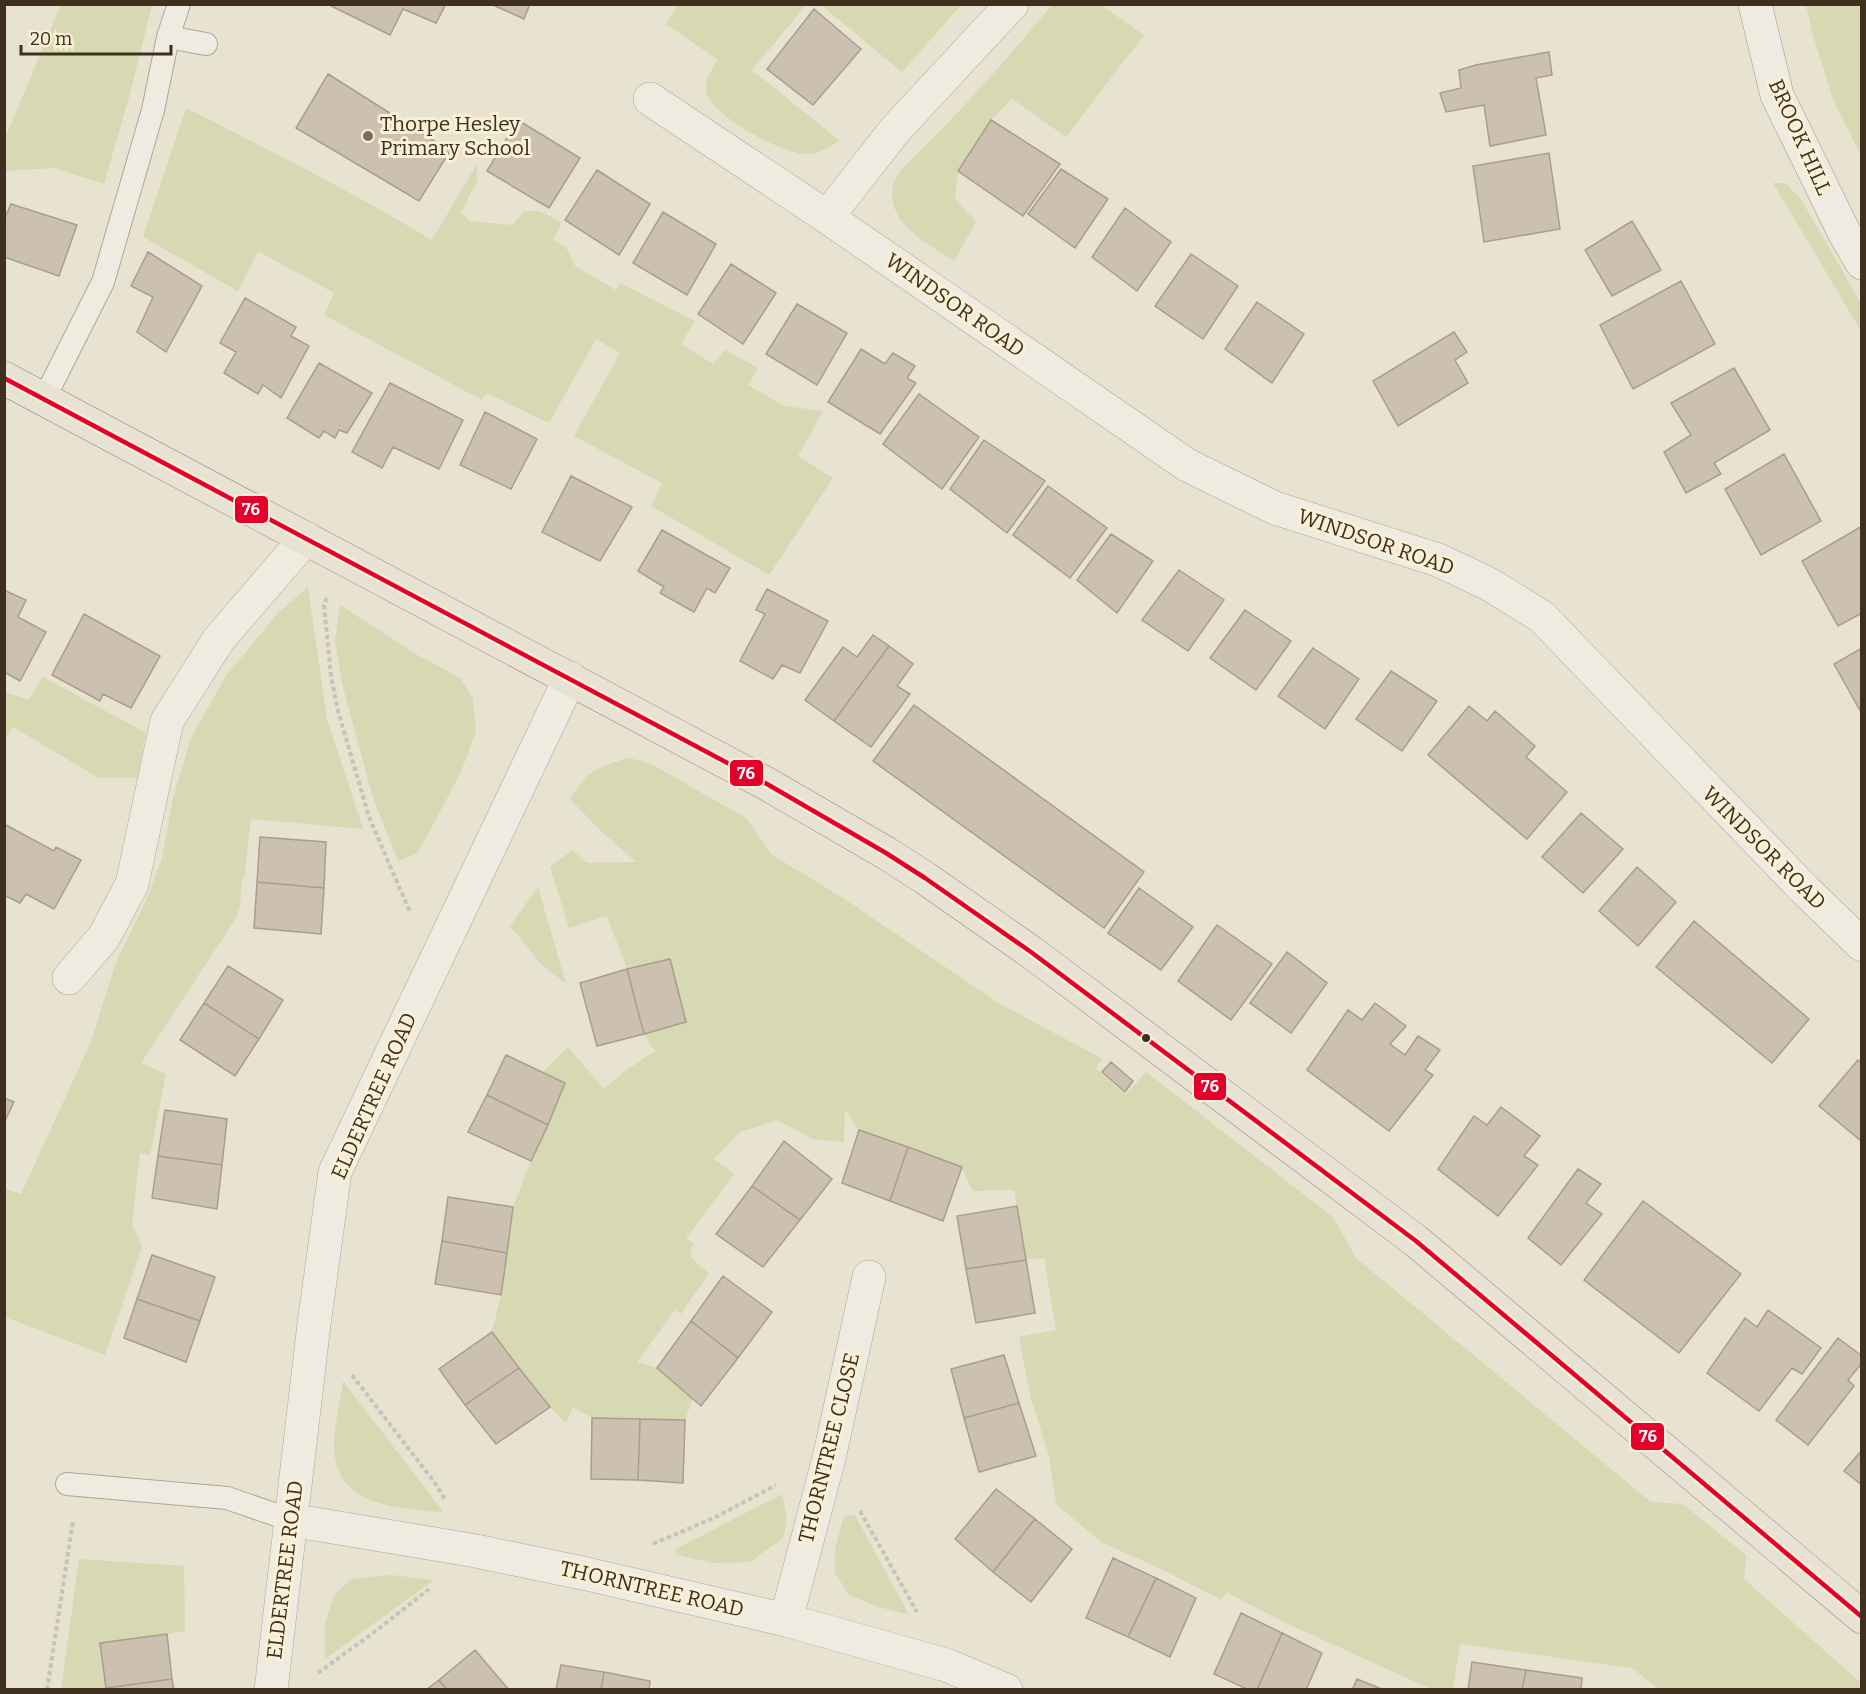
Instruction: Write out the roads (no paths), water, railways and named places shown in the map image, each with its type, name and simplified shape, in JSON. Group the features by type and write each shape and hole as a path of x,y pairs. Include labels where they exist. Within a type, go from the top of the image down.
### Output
{"main road":[{"path":"4,378 767,784 886,852 925,878 1031,952 1416,1242 1862,1617"}],"street":[{"path":"827,217 895,130 1012,4"},
{"name":"BROOK HILL","path":"1755,4 1777,95 1844,232 1862,262"},
{"name":"WINDSOR ROAD","path":"650,99 827,217 1187,465 1275,508 1438,560 1489,584 1542,617 1795,881 1862,945"},
{"path":"69,978 104,937 132,884 167,722 219,639 306,538"},
{"name":"ELDERTREE ROAD","path":"271,1689 314,1324 335,1172 570,678"},
{"name":"THORNTREE CLOSE","path":"786,1620 829,1458 869,1276"},
{"name":"THORNTREE ROAD","path":"291,1520 476,1551 786,1620 946,1665 1005,1689"}],"lane":[{"path":"44,399 103,282 153,110 168,37 178,4"},
{"path":"168,37 206,44"},
{"path":"73,1485 227,1498 291,1520"}],"place":[{"name":"Thorpe Hesley Primary School","path":"368,136"}]}
